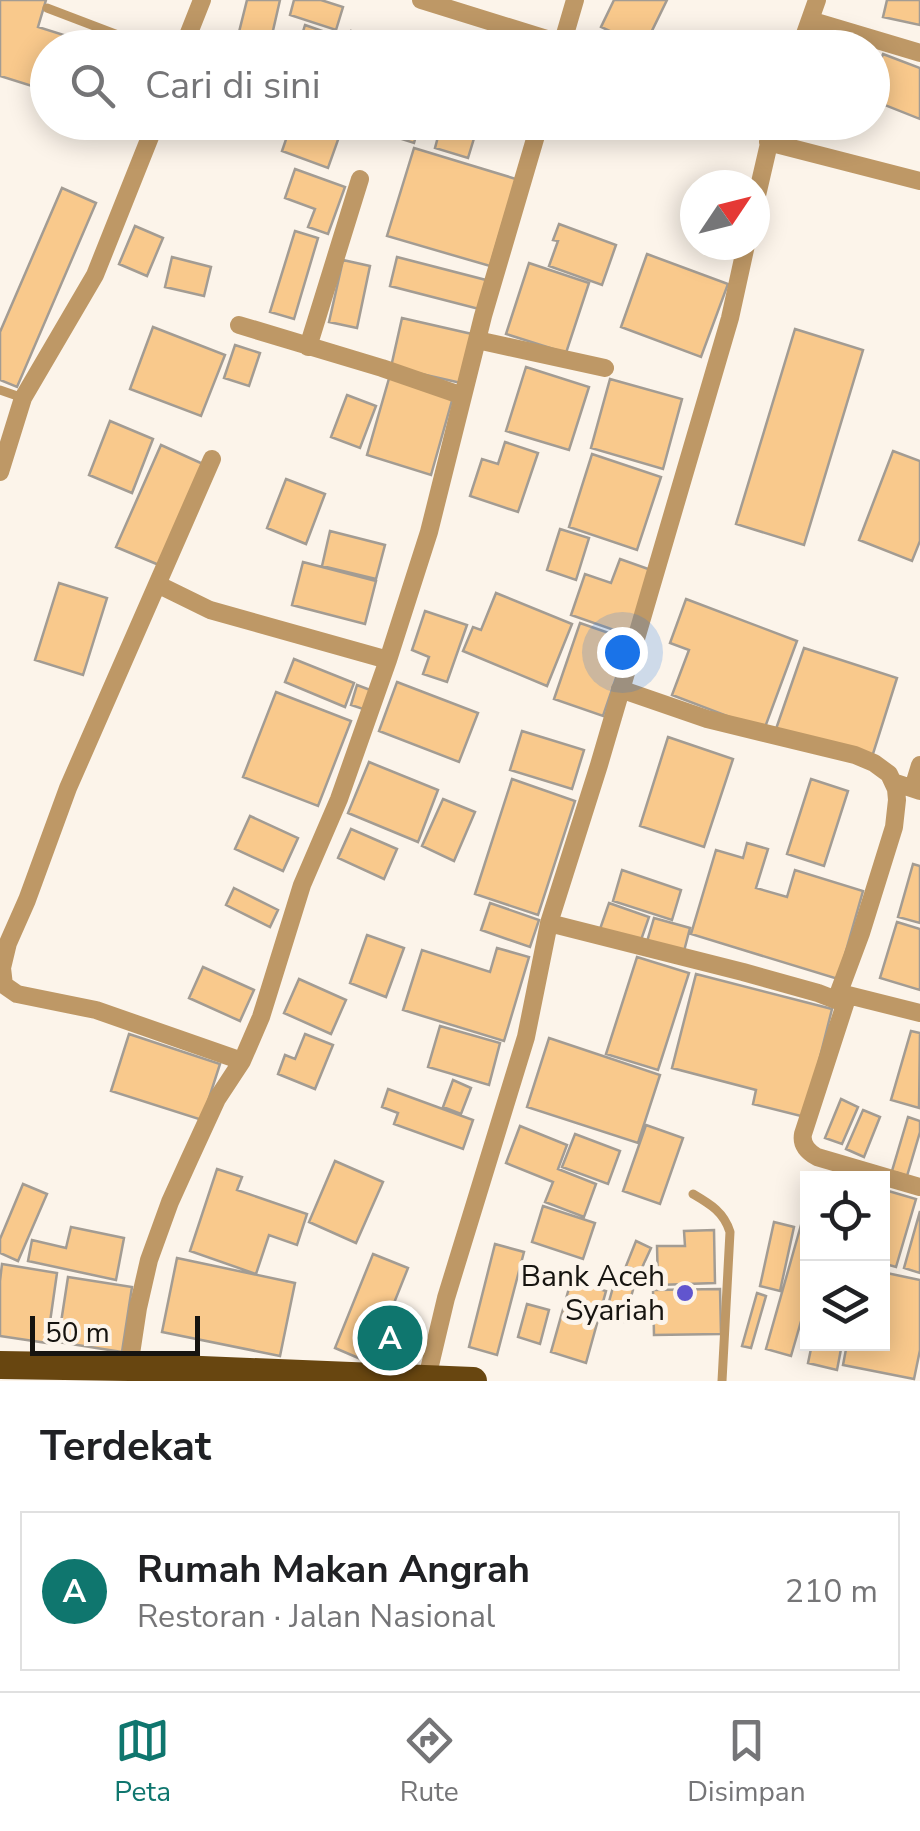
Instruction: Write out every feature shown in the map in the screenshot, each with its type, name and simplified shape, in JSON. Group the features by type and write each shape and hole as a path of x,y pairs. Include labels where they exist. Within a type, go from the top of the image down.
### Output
{"highway":[{"path":"0,1365 129,1366 473,1381"}],"street":[{"path":"190,30 202,0"},
{"path":"421,0 516,30"},
{"path":"569,30 575,0"},
{"path":"806,30 817,0"},
{"path":"810,20 843,30"},
{"path":"890,44 920,53"},
{"path":"0,472 22,398 95,275 149,140"},
{"path":"129,1366 148,1260 210,1114 242,1061 261,1017 302,885 339,799 388,660 428,532 477,340 535,140"},
{"path":"762,170 768,142 920,181"},
{"path":"308,346 360,179"},
{"path":"427,1378 446,1298 526,1037 550,923 730,318 743,260"},
{"path":"239,325 463,396"},
{"path":"477,340 605,368"},
{"path":"212,459 68,788 8,943 2,982 17,994 96,1010 242,1061"},
{"path":"159,584 210,610 388,660"},
{"path":"620,689 707,719 855,755 881,768 893,782 897,800 894,827 803,1134 804,1145 817,1157 920,1187"},
{"path":"893,782 917,789 920,764"},
{"path":"550,923 799,988 920,1012"}],"lane":[{"path":"47,8 105,30"},
{"path":"1,391 22,398"},
{"path":"694,1194 717,1210 730,1232 722,1381"}],"building":[{"path":"0,0 46,0 38,27 48,30 30,30 30,85 0,76"},
{"path":"247,0 280,0 273,30 240,30"},
{"path":"294,0 321,0 343,7 336,30 290,15"},
{"path":"614,0 667,0 652,30 601,27"},
{"path":"887,0 920,0 920,25 883,17"},
{"path":"890,57 920,68 920,119 890,107"},
{"path":"286,140 338,140 328,168 282,151"},
{"path":"437,140 474,140 468,158 435,148"},
{"path":"414,148 516,179 490,266 387,236"},
{"path":"295,169 345,187 328,234 308,227 315,209 285,198"},
{"path":"62,188 96,203 17,387 0,380 0,332"},
{"path":"559,224 616,245 602,285 549,266"},
{"path":"135,226 163,238 147,276 119,264"},
{"path":"295,231 318,238 294,319 270,312"},
{"path":"647,254 728,284 701,357 621,327"},
{"path":"172,257 211,267 204,296 165,287"},
{"path":"397,257 486,280 479,309 390,286"},
{"path":"343,260 370,266 357,328 329,322"},
{"path":"529,263 589,283 566,353 506,334"},
{"path":"402,318 472,334 461,383 391,367"},
{"path":"153,327 225,355 201,416 130,389"},
{"path":"795,329 863,350 804,545 736,524"},
{"path":"235,345 260,353 249,386 224,378"},
{"path":"526,367 589,387 569,450 506,431"},
{"path":"390,375 453,397 431,475 367,455"},
{"path":"610,379 682,399 663,469 591,448"},
{"path":"347,395 376,406 360,448 331,437"},
{"path":"110,421 153,439 132,493 89,475"},
{"path":"505,442 538,453 518,512 470,496 482,459 498,464"},
{"path":"161,445 203,464 159,565 116,547"},
{"path":"893,451 920,461 920,541 912,561 859,540"},
{"path":"592,454 661,477 637,550 569,527"},
{"path":"286,479 325,494 306,544 267,528"},
{"path":"560,529 589,538 576,580 547,570"},
{"path":"330,531 385,545 376,579 322,566"},
{"path":"620,559 654,571 631,636 571,615 585,574 611,583"},
{"path":"303,562 376,581 365,624 292,605"},
{"path":"59,583 107,598 83,675 35,660"},
{"path":"496,593 572,624 547,686 463,651 473,627 481,630"},
{"path":"686,599 797,641 764,730 672,695 689,650 670,643"},
{"path":"425,611 467,625 447,682 423,674 429,657 412,650"},
{"path":"580,623 629,640 603,716 554,699"},
{"path":"804,648 897,678 872,757 776,729"},
{"path":"294,659 354,683 345,707 285,682"},
{"path":"397,682 478,713 459,762 379,731"},
{"path":"357,685 373,691 366,710 351,705"},
{"path":"276,692 351,721 318,806 243,777"},
{"path":"522,731 584,750 572,789 510,770"},
{"path":"668,737 733,759 704,847 640,826"},
{"path":"369,762 438,790 418,842 348,813"},
{"path":"512,779 575,801 538,915 475,894"},
{"path":"811,779 848,791 824,866 787,854"},
{"path":"443,799 475,812 454,861 422,846"},
{"path":"250,816 298,838 283,871 235,849"},
{"path":"351,829 397,849 384,879 338,858"},
{"path":"747,843 768,849 756,888 787,897 795,870 863,891 838,979 691,934 716,850 743,858"},
{"path":"913,864 920,866 920,923 898,917"},
{"path":"622,870 681,890 672,920 613,901"},
{"path":"234,888 278,910 270,927 226,905"},
{"path":"490,903 539,920 530,947 481,930"},
{"path":"609,903 649,917 640,943 600,929"},
{"path":"654,918 690,928 683,955 646,945"},
{"path":"897,922 920,929 920,990 880,978"},
{"path":"367,935 404,948 386,997 350,983"},
{"path":"497,948 529,957 504,1041 403,1010 422,950 490,972"},
{"path":"637,957 689,973 658,1070 606,1054"},
{"path":"203,967 254,990 240,1021 189,998"},
{"path":"696,974 832,1009 805,1117 753,1104 756,1090 672,1068"},
{"path":"299,979 346,1000 331,1034 284,1013"},
{"path":"440,1026 500,1043 489,1085 428,1067"},
{"path":"911,1031 920,1033 919,1108 891,1100"},
{"path":"129,1034 220,1064 202,1120 111,1091"},
{"path":"305,1034 333,1045 315,1089 278,1074 285,1055 295,1059"},
{"path":"549,1038 660,1075 638,1143 527,1107"},
{"path":"453,1080 471,1088 461,1114 443,1107"},
{"path":"388,1089 473,1120 463,1149 394,1124 398,1113 382,1107"},
{"path":"841,1099 858,1107 842,1144 825,1138"},
{"path":"863,1110 880,1117 864,1157 846,1149"},
{"path":"908,1117 920,1121 920,1132 907,1176 892,1171"},
{"path":"646,1125 683,1138 660,1204 623,1191"},
{"path":"520,1126 567,1145 558,1169 596,1184 584,1217 545,1202 553,1182 506,1163"},
{"path":"575,1134 620,1151 608,1184 562,1167"},
{"path":"335,1161 383,1182 356,1243 309,1222"},
{"path":"217,1169 242,1177 237,1190 307,1214 297,1245 269,1235 256,1274 190,1251"},
{"path":"23,1184 47,1194 18,1261 0,1253 0,1239"},
{"path":"890,1191 916,1199 896,1267 890,1265"},
{"path":"543,1206 595,1223 583,1259 532,1242"},
{"path":"920,1211 920,1273 904,1268"},
{"path":"774,1222 794,1227 780,1291 760,1286"},
{"path":"71,1227 124,1238 116,1280 28,1261 32,1240 66,1248"},
{"path":"800,1229 800,1325 791,1356 766,1349"},
{"path":"714,1230 715,1283 658,1285 657,1246 685,1246 684,1231"},
{"path":"636,1241 651,1248 640,1272 626,1266"},
{"path":"495,1244 524,1252 497,1355 469,1347"},
{"path":"373,1254 408,1268 370,1363 335,1348"},
{"path":"177,1258 295,1283 280,1356 162,1332"},
{"path":"2,1264 57,1273 47,1343 0,1336"},
{"path":"617,1273 636,1279 624,1322 605,1316"},
{"path":"890,1274 920,1280 920,1350 914,1379 843,1365 846,1351 890,1351"},
{"path":"68,1277 132,1287 122,1352 58,1342"},
{"path":"571,1281 606,1291 586,1363 551,1352"},
{"path":"720,1289 721,1334 654,1335 653,1290"},
{"path":"757,1293 766,1296 751,1348 742,1346"},
{"path":"527,1304 549,1310 540,1344 518,1337"},
{"path":"811,1351 841,1351 837,1370 808,1363"}],"place":[{"name":"Bank Aceh Syariah","path":"685,1293"},
{"name":"Rumah Makan Angrah","path":"390,1338"}]}
